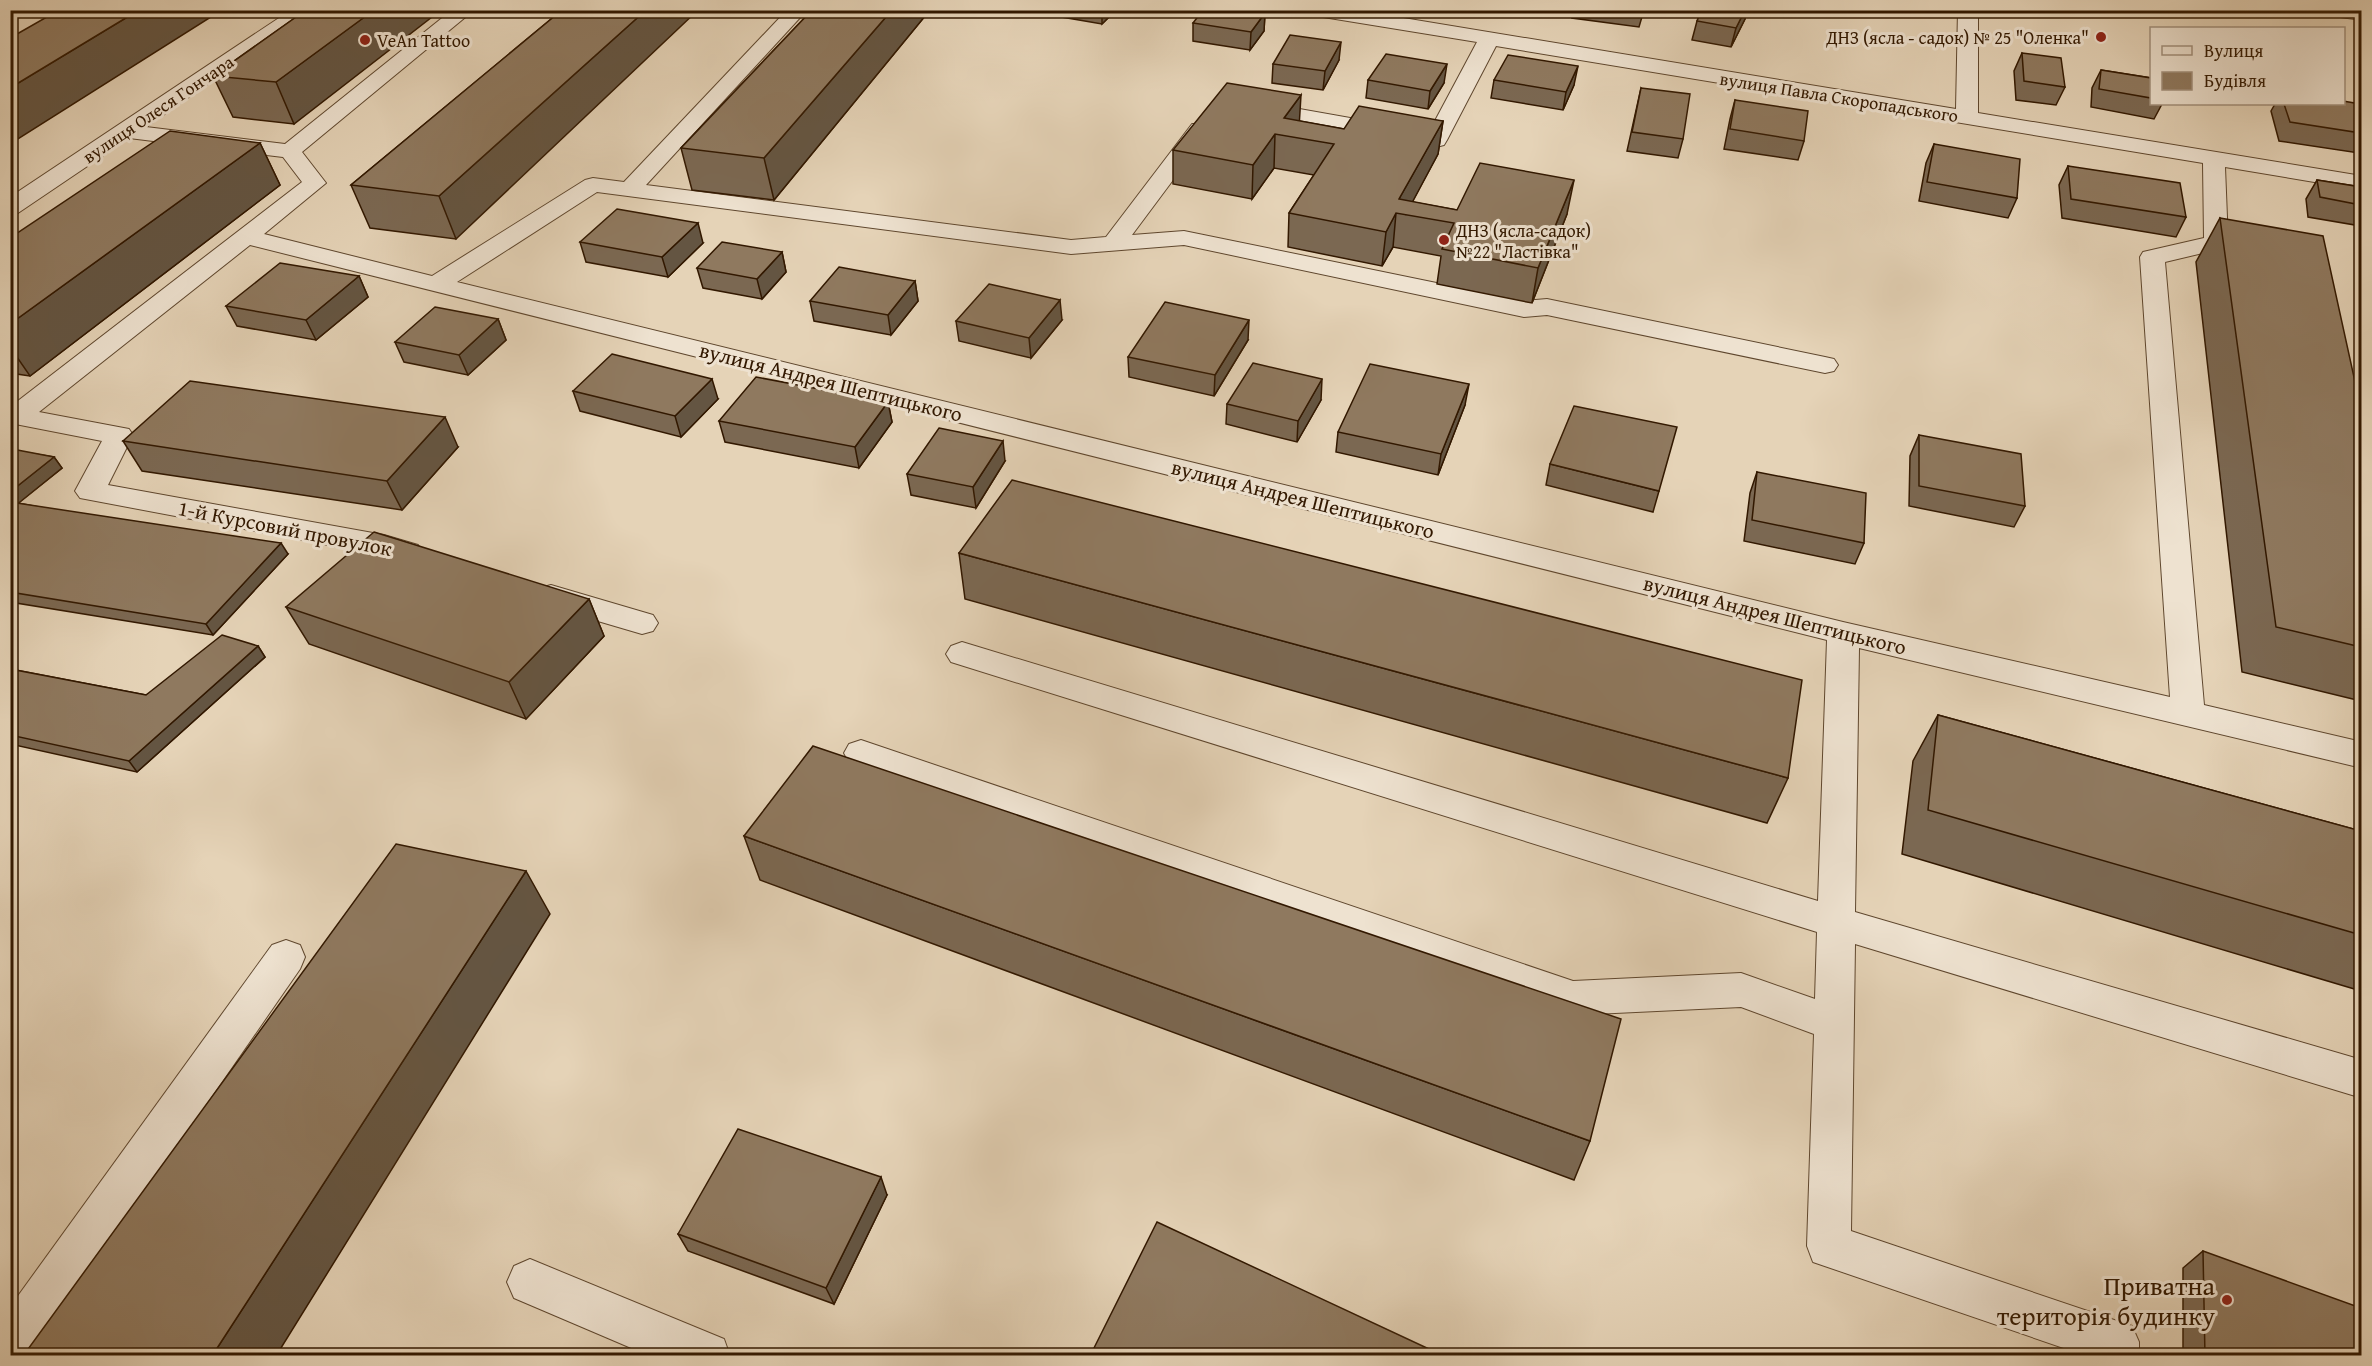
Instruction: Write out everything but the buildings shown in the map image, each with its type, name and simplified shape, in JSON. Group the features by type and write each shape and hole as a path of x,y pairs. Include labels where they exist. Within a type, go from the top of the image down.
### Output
{"street":[{"name":"вулиця Олеся Гончара","path":"10,208 305,10"},
{"path":"290,151 465,10"},
{"path":"629,190 798,10"},
{"name":"вулиця Павла Скоропадського","path":"1317,10 2361,183"},
{"path":"1967,118 1968,10"},
{"path":"2333,10 2361,14"},
{"path":"1235,104 1436,140 1489,39"},
{"path":"1113,244 1210,115"},
{"path":"13,415 315,183 290,151 127,131"},
{"path":"2188,714 2152,257 2216,243 2214,159"},
{"path":"436,284 593,186 1071,247 1185,238 1524,309 1547,307 1825,365"},
{"name":"вулиця Андрея Шептицького","path":"246,237 1843,633 2361,755"},
{"name":"1-й Курсовий провулок","path":"13,415 119,435 90,491 384,545 429,558"},
{"path":"530,589 642,623"},
{"path":"1843,633 1836,1024 1829,1246 2116,1342 2116,1356"},
{"path":"962,654 1838,923 2361,1079"},
{"path":"861,753 1573,998 1741,990 1836,1024"},
{"path":"10,1347 286,957"},
{"path":"530,1282 707,1356"}],"place":[{"name":"ДНЗ (ясла - садок) № 25 \"Оленка\"","path":"2101,37"},
{"name":"VeAn Tattoo","path":"365,40"},
{"name":"ДНЗ (ясла-садок) №22 \"Ластівка\"","path":"1444,240"},
{"name":"Приватна територія будинку","path":"2227,1300"}]}
